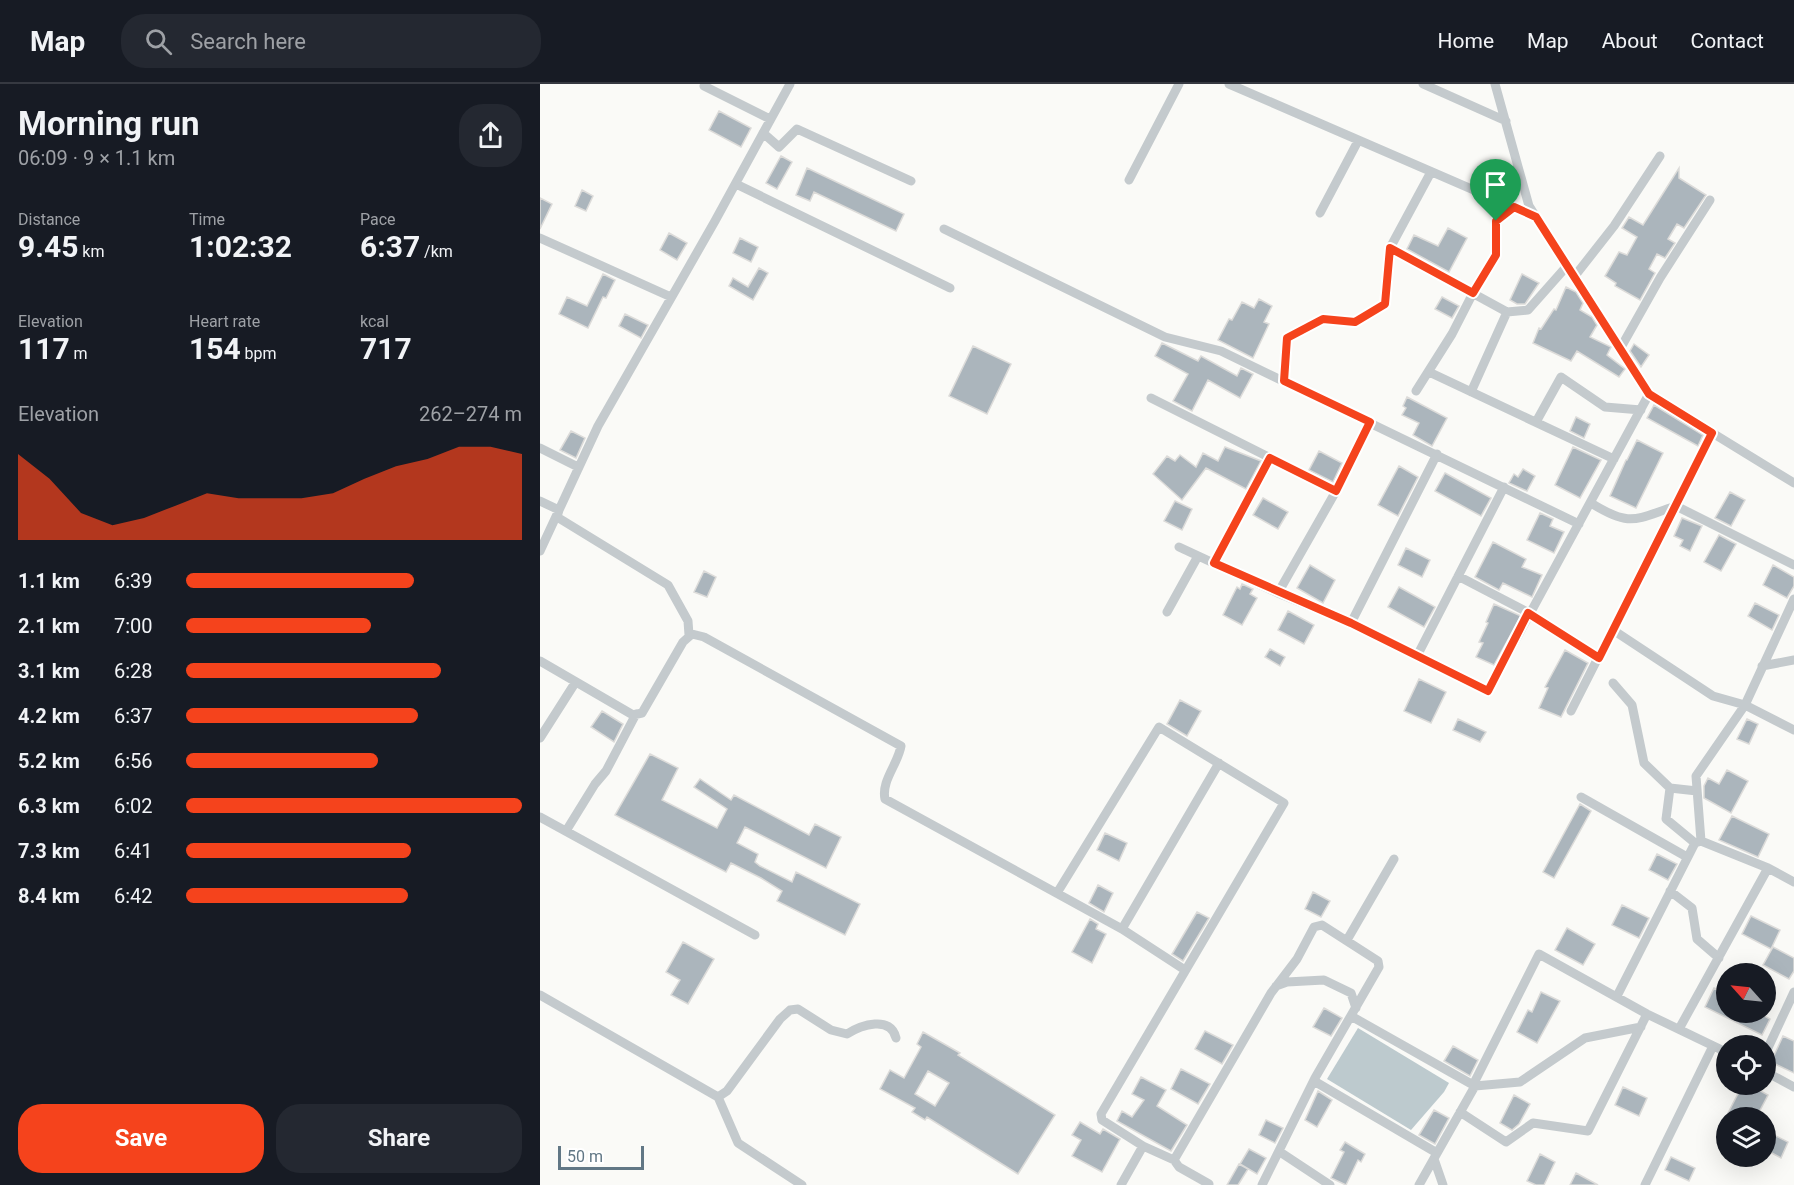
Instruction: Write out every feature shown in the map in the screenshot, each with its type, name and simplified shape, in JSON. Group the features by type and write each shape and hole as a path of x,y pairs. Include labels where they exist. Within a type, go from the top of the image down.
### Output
{"street":[{"path":"540,551 598,426 736,184 790,84"},
{"path":"1129,180 1179,84"},
{"path":"1229,84 1536,217"},
{"path":"1423,84 1506,121"},
{"path":"1495,84 1529,206 1649,394 1794,483"},
{"path":"703,85 770,119"},
{"path":"763,133 779,147 797,129 911,181"},
{"path":"1320,213 1358,141"},
{"path":"1574,277 1614,226 1660,156"},
{"path":"1284,381 1287,338 1323,319 1355,322 1385,304 1390,248 1431,172"},
{"path":"736,184 950,288"},
{"path":"1620,350 1660,278 1710,200"},
{"path":"1416,391 1452,334 1496,255 1496,221 1514,207"},
{"path":"944,230 1165,337 1221,351 1579,524"},
{"path":"540,238 671,297"},
{"path":"1390,248 1507,312 1528,310 1567,266"},
{"path":"1471,392 1507,312"},
{"path":"1429,372 1614,459"},
{"path":"1536,422 1562,377 1605,407 1641,410"},
{"path":"1179,547 1278,593 1351,623 1488,691 1528,613 1592,503 1649,394"},
{"path":"1151,398 1336,491"},
{"path":"1278,593 1336,491 1370,422"},
{"path":"1571,711 1712,433"},
{"path":"540,448 578,467"},
{"path":"1351,623 1437,454"},
{"path":"1214,563 1270,458"},
{"path":"1417,656 1504,487"},
{"path":"540,501 559,510"},
{"path":"1592,503 1608,514 1632,520 1676,506 1794,565"},
{"path":"559,510 557,517 668,585 688,621 689,635 704,637 901,746 899,757 883,789 885,799 1122,929 1185,970"},
{"path":"1167,612 1198,556"},
{"path":"1458,576 1528,613 1599,658"},
{"path":"1617,996 1687,857 1698,842 1695,776 1745,705 1794,598"},
{"path":"1613,630 1713,696 1745,705 1794,730"},
{"path":"540,661 633,715 642,713 683,642 692,634"},
{"path":"1762,666 1794,660"},
{"path":"540,738 575,683"},
{"path":"1613,683 1632,705 1644,762 1670,788 1697,791"},
{"path":"566,831 595,784 606,771 636,714"},
{"path":"1057,893 1159,727 1284,803 1101,1114 1102,1120 1143,1146 1174,1160 1179,1167 1209,1184"},
{"path":"1122,929 1219,763"},
{"path":"1670,788 1666,819 1698,842 1768,868 1794,882"},
{"path":"1581,796 1687,857"},
{"path":"540,817 755,935"},
{"path":"1347,940 1394,859"},
{"path":"1679,1029 1768,868"},
{"path":"1670,891 1692,908 1697,939 1719,957"},
{"path":"1174,1160 1276,986 1297,960 1314,927 1322,925 1329,927 1378,961 1379,968 1314,1081 1263,1185"},
{"path":"1419,1185 1460,1112 1539,954 1578,978 1716,1048"},
{"path":"1276,986 1287,982 1324,980 1354,995 1353,1012"},
{"path":"1774,1035 1794,992"},
{"path":"540,995 718,1097 738,1143 802,1185"},
{"path":"718,1097 727,1091 780,1019 790,1010 798,1009 831,1030 847,1034 862,1024 890,1027 896,1038"},
{"path":"1353,1012 1474,1085 1520,1082 1585,1038 1641,1027"},
{"path":"1460,1112 1506,1142 1533,1123 1588,1131 1647,1014"},
{"path":"1645,1185 1713,1046"},
{"path":"1776,1077 1794,1086"},
{"path":"1314,1081 1436,1156 1443,1185"},
{"path":"1121,1185 1143,1146"},
{"path":"1280,1152 1330,1185"}],"shaded area":[{"path":"1358,1028 1449,1083 1411,1130 1327,1079"}],"building":[{"path":"719,111 751,128 741,147 709,130"},
{"path":"781,156 792,162 777,189 766,183"},
{"path":"807,168 904,214 896,231 814,192 810,201 796,195"},
{"path":"1679,168 1679,178 1706,195 1684,228 1677,224 1668,239 1675,243 1665,258 1657,254 1649,269 1655,273 1640,300 1615,286 1616,283 1605,276 1619,252 1627,255 1637,237 1622,228 1629,217 1643,225"},
{"path":"582,190 593,196 586,211 575,206"},
{"path":"540,198 552,204 540,229"},
{"path":"1448,228 1467,238 1449,272 1407,249 1414,235 1438,246"},
{"path":"669,233 687,243 677,260 660,250"},
{"path":"740,238 758,247 751,262 733,253"},
{"path":"759,268 768,273 753,300 729,286 733,278 748,287"},
{"path":"603,274 615,280 606,298 603,297 588,328 559,314 567,297 587,306"},
{"path":"1522,274 1539,283 1525,304 1517,304 1510,300"},
{"path":"1566,287 1576,292 1583,303 1580,310 1592,317 1597,325 1590,337 1611,347 1607,355 1625,369 1619,377 1577,351 1571,361 1533,343 1539,328 1541,329 1554,309 1556,310"},
{"path":"1442,297 1459,306 1452,318 1435,309"},
{"path":"1259,299 1272,306 1264,322 1269,324 1253,358 1218,340 1229,319 1232,320 1242,302 1254,308"},
{"path":"625,314 648,325 641,338 619,326"},
{"path":"1162,343 1198,361 1201,356 1237,376 1241,368 1253,374 1240,398 1208,380 1192,411 1173,401 1188,374 1155,356"},
{"path":"1634,344 1649,355 1641,367 1630,351"},
{"path":"973,346 1011,364 987,414 949,396"},
{"path":"1407,397 1447,418 1432,446 1413,435 1419,423 1402,415 1406,408 1403,406"},
{"path":"1654,405 1703,435 1698,446 1647,418"},
{"path":"1576,417 1590,424 1584,438 1570,431"},
{"path":"571,431 585,438 576,458 560,450"},
{"path":"1637,440 1663,453 1636,508 1610,496"},
{"path":"1225,447 1261,461 1246,489 1206,468 1182,500 1153,474 1167,456 1175,461 1180,455 1196,467 1203,453 1218,461"},
{"path":"1573,447 1601,460 1580,498 1555,485"},
{"path":"1319,451 1342,463 1333,482 1309,470"},
{"path":"1399,466 1418,477 1398,516 1378,505"},
{"path":"1523,469 1535,476 1527,491 1509,483 1514,474 1518,477"},
{"path":"1445,473 1491,498 1481,516 1435,491"},
{"path":"1730,492 1745,500 1731,526 1715,518"},
{"path":"1263,498 1288,512 1278,529 1253,515"},
{"path":"1175,501 1192,509 1182,530 1164,521"},
{"path":"1540,513 1553,519 1550,526 1564,532 1554,553 1527,540"},
{"path":"1682,518 1702,526 1690,551 1680,546 1683,540 1674,536"},
{"path":"1719,535 1736,544 1721,571 1704,562"},
{"path":"1493,542 1526,559 1522,567 1542,575 1532,597 1503,583 1499,590 1475,577"},
{"path":"1406,548 1430,560 1422,577 1398,565"},
{"path":"1310,565 1335,580 1323,603 1297,588"},
{"path":"1773,565 1794,577 1794,586 1787,598 1763,585"},
{"path":"704,571 716,577 707,597 694,592"},
{"path":"1242,584 1253,589 1250,594 1257,598 1242,625 1223,615 1237,587 1240,589"},
{"path":"1399,587 1435,607 1424,627 1388,607"},
{"path":"1755,603 1779,615 1772,630 1748,616"},
{"path":"1494,604 1521,616 1494,665 1476,657 1483,643 1479,642"},
{"path":"1288,611 1314,625 1304,644 1278,630"},
{"path":"1270,649 1285,657 1280,666 1265,657"},
{"path":"1565,650 1588,663 1561,717 1539,708 1548,688 1545,687"},
{"path":"1419,679 1446,692 1431,723 1404,711"},
{"path":"1180,700 1201,711 1187,736 1167,724"},
{"path":"602,711 623,724 614,742 591,727"},
{"path":"1458,719 1486,732 1480,742 1453,730"},
{"path":"1747,719 1758,724 1749,744 1737,739"},
{"path":"650,754 678,768 662,800 717,828 727,809 694,787 700,779 731,800 734,795 809,835 815,824 841,837 826,868 745,827 737,843 758,854 755,862 760,866 792,882 796,872 860,904 845,935 777,901 782,891 761,878 731,863 726,872 615,815"},
{"path":"1727,770 1748,781 1731,813 1704,798 1704,786 1708,778 1719,784"},
{"path":"1580,804 1591,811 1554,878 1543,872"},
{"path":"1732,816 1769,834 1758,857 1719,840"},
{"path":"1105,833 1127,843 1119,861 1097,850"},
{"path":"1657,854 1677,864 1668,880 1649,870"},
{"path":"1098,885 1113,893 1104,912 1089,903"},
{"path":"1313,892 1330,901 1321,917 1305,909"},
{"path":"1622,905 1649,918 1639,938 1612,925"},
{"path":"1197,912 1209,918 1183,961 1172,954"},
{"path":"1751,916 1780,930 1771,949 1742,934"},
{"path":"1090,919 1098,924 1096,929 1106,934 1092,963 1072,952"},
{"path":"1567,928 1595,944 1583,965 1555,950"},
{"path":"683,942 714,959 688,1004 671,995 680,980 666,972"},
{"path":"1773,947 1794,958 1794,971 1789,979 1776,972 1776,963 1764,963"},
{"path":"1714,988 1716,989 1716,1012 1705,1007"},
{"path":"1541,992 1560,1001 1537,1043 1517,1032 1528,1010 1532,1012"},
{"path":"1324,1008 1342,1018 1331,1036 1313,1027"},
{"path":"1738,1023 1768,1023 1762,1035"},
{"path":"1205,1031 1233,1045 1222,1064 1195,1049"},
{"path":"923,1032 960,1053 958,1055 1055,1115 1018,1174 927,1117 925,1120 912,1112 915,1108 880,1089 890,1070 904,1078 921,1047 917,1044","holes":["928,1071 949,1083 935,1106 915,1094"]},
{"path":"1783,1036 1794,1041 1794,1073 1776,1064 1776,1051"},
{"path":"1453,1046 1478,1060 1470,1076 1444,1061"},
{"path":"1181,1069 1210,1084 1198,1104 1171,1089"},
{"path":"1141,1077 1166,1090 1157,1106 1187,1125 1171,1151 1117,1121 1122,1111 1132,1117 1144,1100 1132,1094"},
{"path":"1623,1087 1647,1098 1639,1116 1615,1105"},
{"path":"1318,1091 1332,1100 1317,1127 1305,1120"},
{"path":"1514,1095 1530,1104 1519,1124 1512,1130 1500,1123"},
{"path":"1737,1095 1768,1095 1762,1107 1731,1107"},
{"path":"1434,1110 1449,1118 1435,1144 1419,1135"},
{"path":"1266,1120 1283,1128 1275,1143 1259,1135"},
{"path":"1080,1122 1100,1134 1103,1129 1120,1139 1102,1172 1072,1156 1081,1140 1072,1135"},
{"path":"1776,1136 1788,1142 1781,1158 1776,1155"},
{"path":"1345,1142 1365,1154 1361,1162 1358,1160 1346,1185 1331,1178 1344,1152 1340,1150"},
{"path":"1249,1149 1266,1158 1257,1174 1240,1164"},
{"path":"1540,1154 1555,1162 1544,1185 1536,1185 1527,1181"},
{"path":"1671,1157 1695,1168 1689,1181 1665,1170"},
{"path":"1239,1164 1248,1169 1238,1185 1227,1185"},
{"path":"1576,1173 1598,1185 1570,1185"}],"route":[{"path":"1514,207 1536,217 1649,394 1712,433 1599,658 1528,613 1488,691 1351,623 1278,593 1214,563 1270,458 1336,491 1370,422 1284,381 1287,338 1323,319 1355,322 1385,304 1390,248 1473,293 1496,255 1496,221 1514,207"}]}
